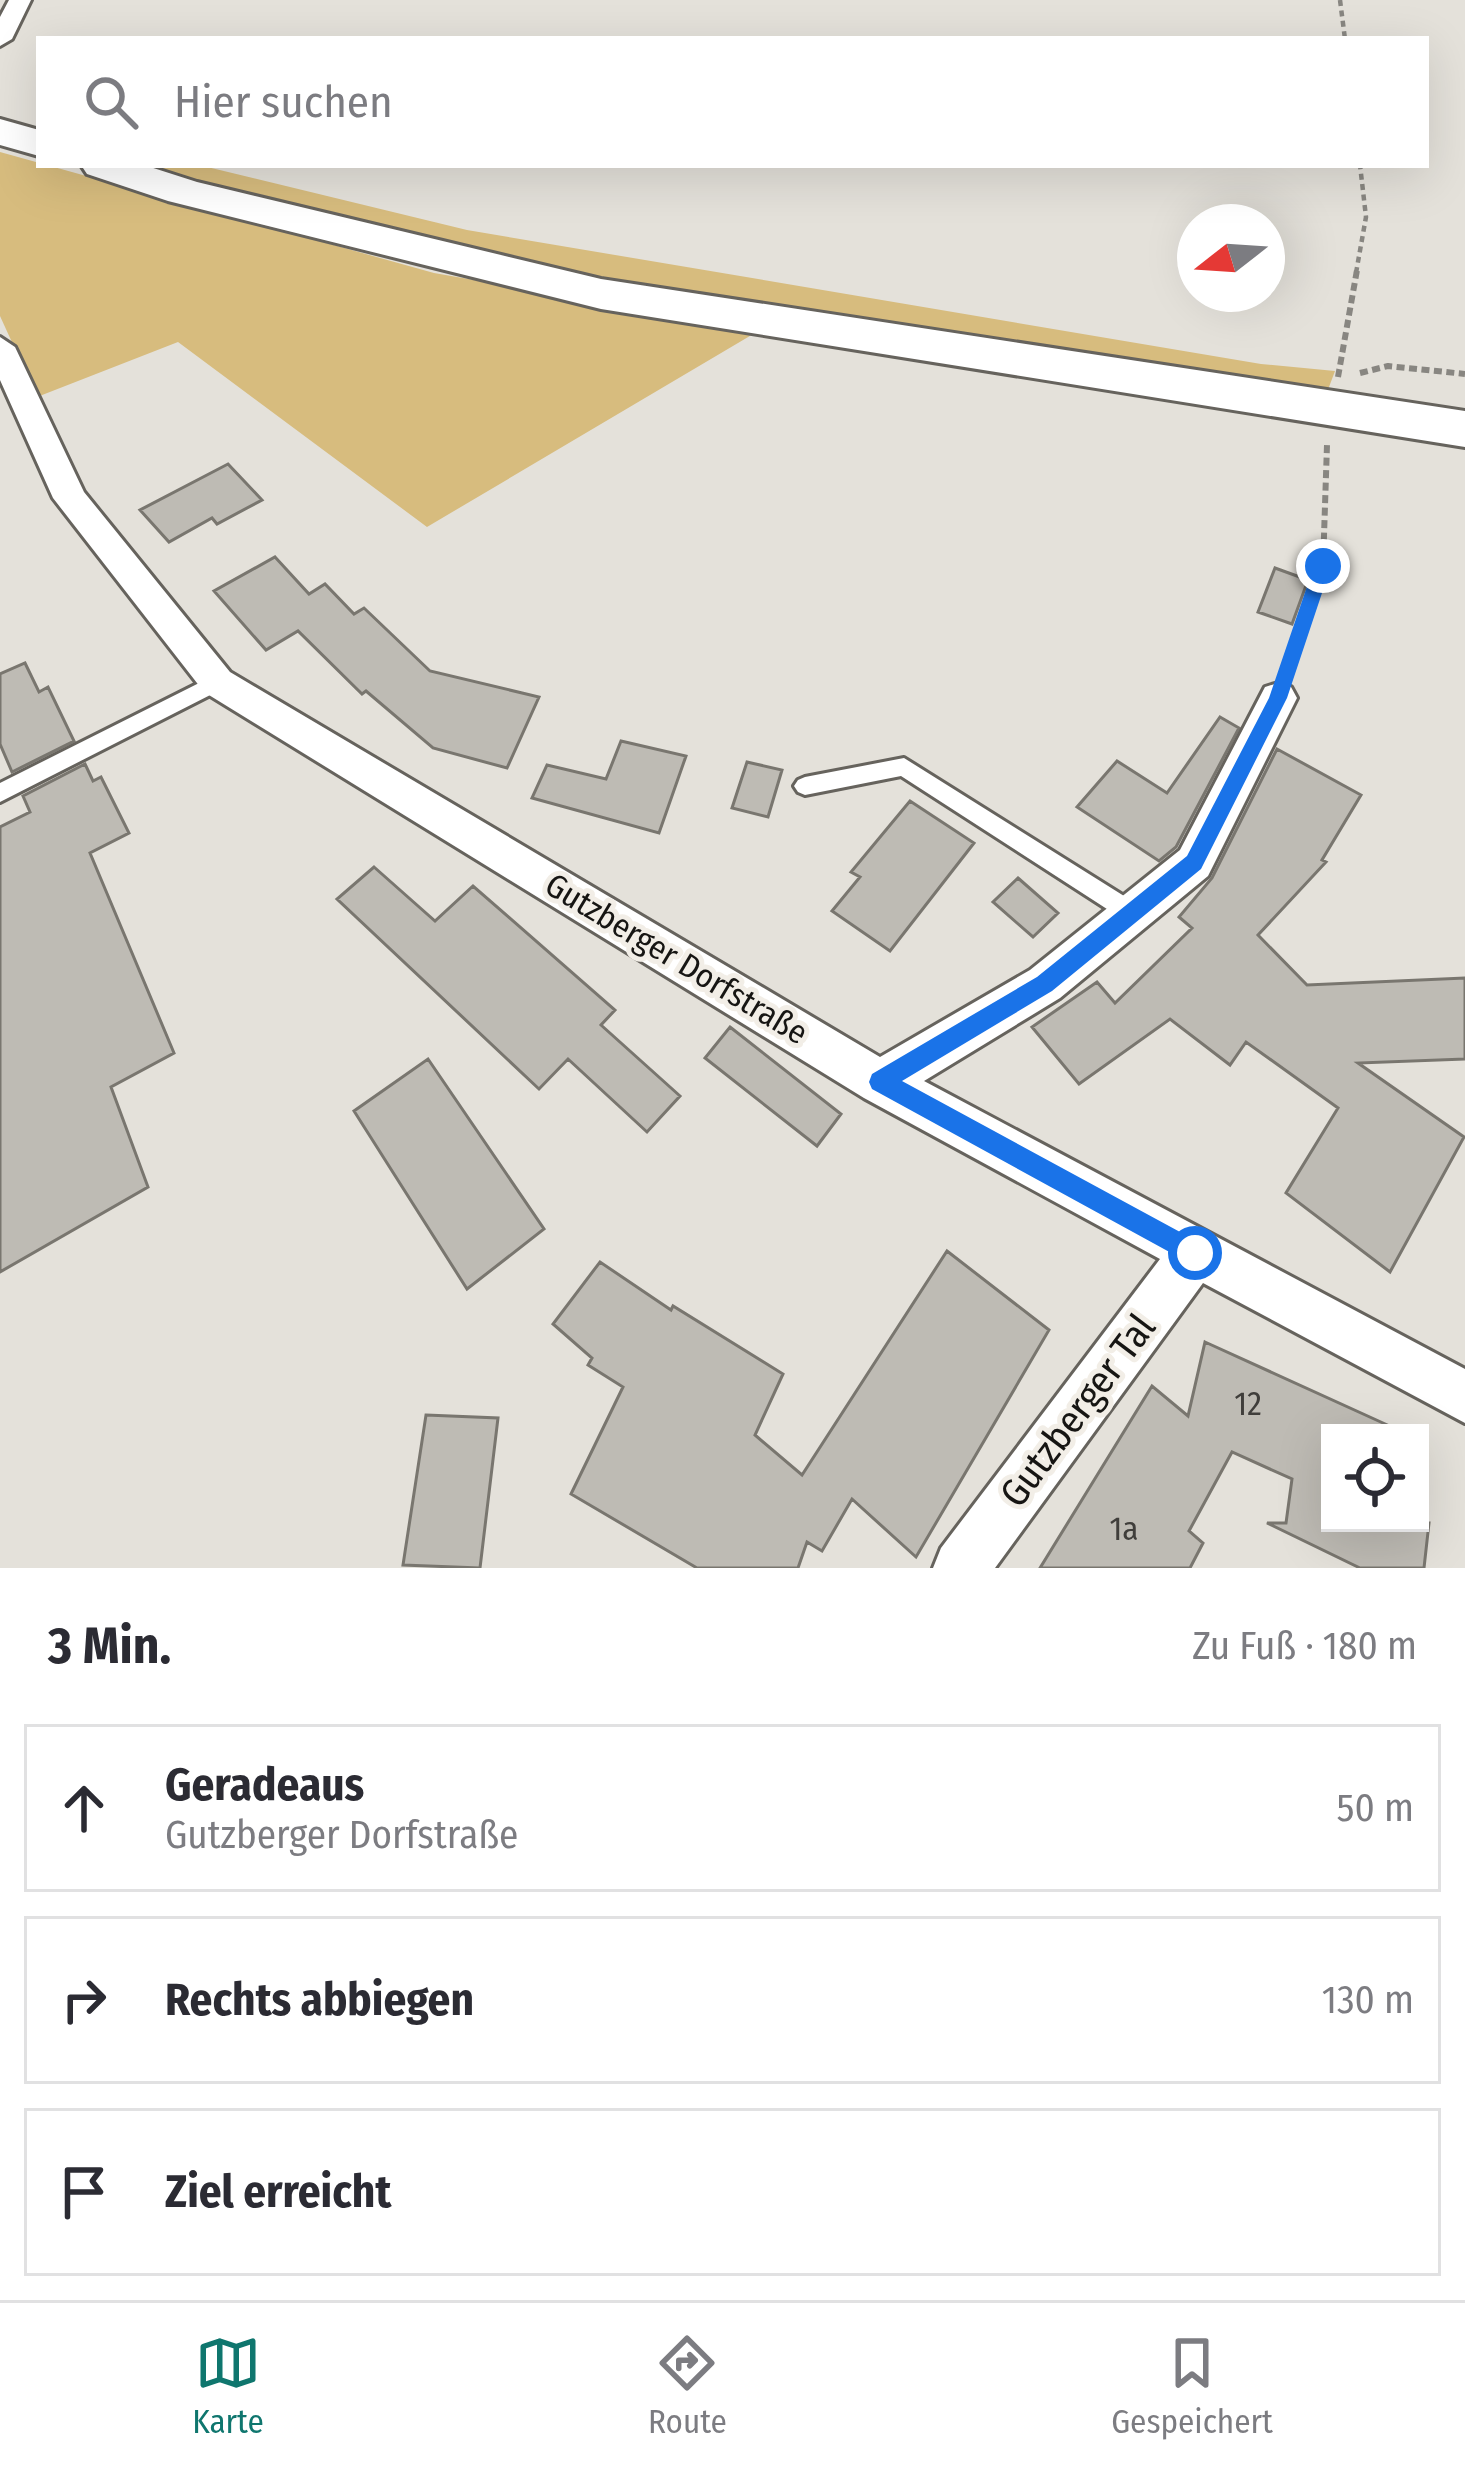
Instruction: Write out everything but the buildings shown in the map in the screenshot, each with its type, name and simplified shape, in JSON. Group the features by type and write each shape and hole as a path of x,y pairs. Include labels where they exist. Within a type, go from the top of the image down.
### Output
{"main road":[{"path":"0,131 36,143"},
{"path":"111,168 183,192 601,294 1465,429"}],"street":[{"path":"0,39 20,0"},
{"name":"Gutzberger Dorfstraße","path":"7,364 70,498 218,682 880,1082 1465,1397"},
{"path":"880,1082 1045,984 1194,863 1278,698"},
{"name":"Gutzberger Tal","path":"961,1568 1195,1253"}],"lane":[{"path":"0,793 218,682"},
{"path":"805,786 904,767 1132,913"}],"path":[{"path":"1340,0 1345,36"},
{"path":"1278,698 1323,566 1330,406 1366,217 1360,168"}],"shaded area":[{"path":"0,152 36,162 36,168 57,168 434,273 760,330 427,527 178,342 37,397 0,316"},
{"path":"155,168 211,168 467,230 1261,364 1335,371 1326,395 636,284 395,236"}],"route":[{"path":"1195,1253 880,1082 1045,984 1194,863 1278,698 1323,566"}]}
